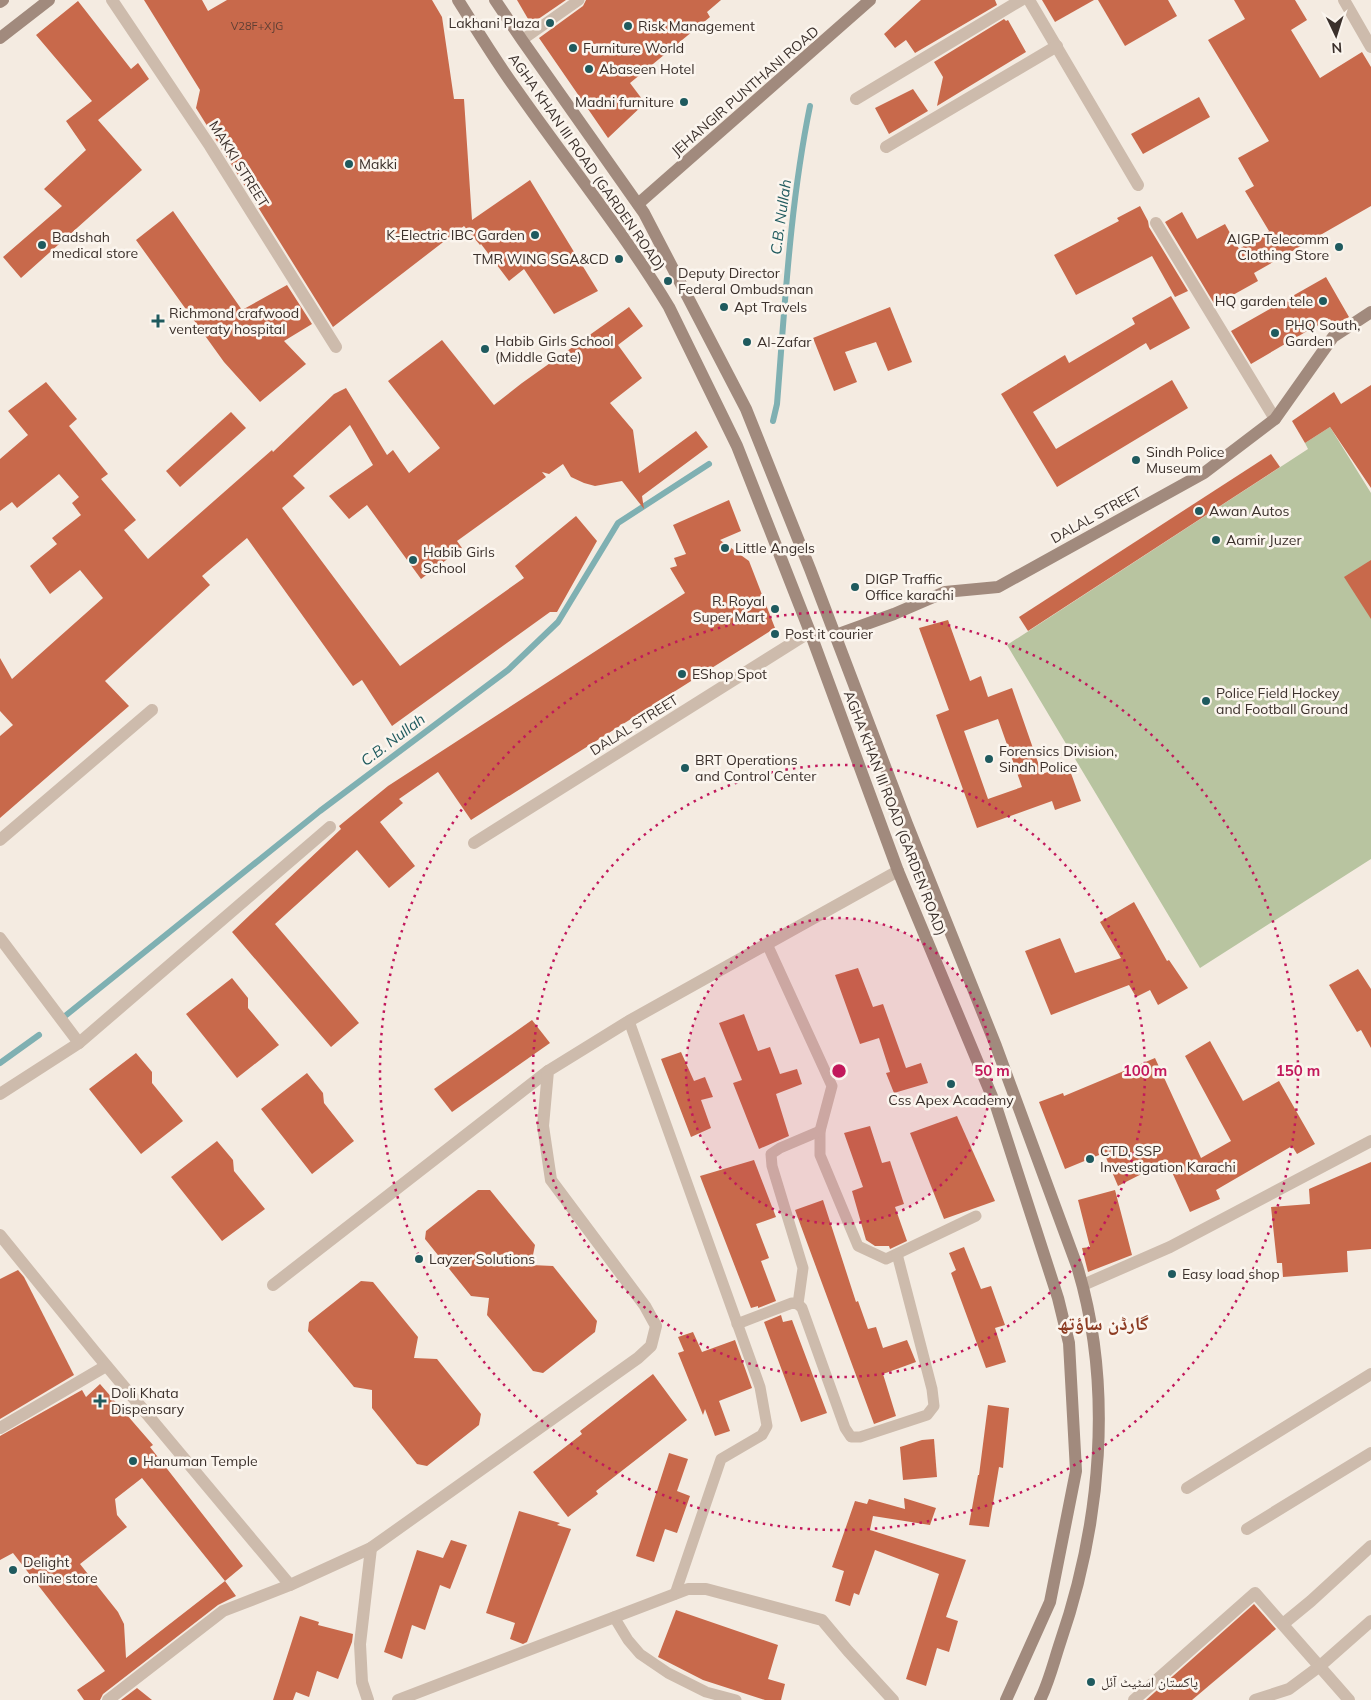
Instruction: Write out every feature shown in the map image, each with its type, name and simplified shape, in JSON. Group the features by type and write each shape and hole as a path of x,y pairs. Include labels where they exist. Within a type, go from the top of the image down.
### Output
{"main road":[{"path":"0,38 49,0"},
{"name":"AGHA KHAN III ROAD (GARDEN ROAD)","path":"458,0 502,69 615,224 669,307 737,446 810,632 898,871 996,1106 1058,1298 1069,1343 1076,1471 1050,1602 1006,1700"},
{"name":"AGHA KHAN III ROAD (GARDEN ROAD)","path":"496,0 522,40 638,204 657,236 746,409 1000,1055 1082,1285 1092,1329 1097,1371 1100,1416 1097,1469 1082,1566 1071,1612 1040,1700"},
{"name":"JEHANGIR PUNTHANI ROAD","path":"638,204 870,0"},
{"name":"DALAL STREET","path":"836,635 894,614 945,592 998,586 1204,473 1275,419 1333,337 1371,312"}],"street":[{"name":"MAKKI STREET","path":"112,0 210,146 336,347"},
{"path":"856,99 1021,0"},
{"path":"1029,0 1138,185"},
{"path":"1344,0 1371,47"},
{"path":"886,147 1057,46"},
{"path":"1156,223 1275,419"},
{"name":"DALAL STREET","path":"474,843 810,632"},
{"path":"0,840 152,710"},
{"path":"0,1094 79,1042 330,827"},
{"path":"273,1285 548,1070 630,1021 898,871"},
{"path":"0,938 79,1042"},
{"path":"108,1700 223,1611 371,1548 638,1358 651,1346 656,1326 645,1306 552,1180 543,1126 548,1070"},
{"path":"1082,1285 1170,1247 1371,1141"},
{"path":"0,1234 106,1366 290,1584"},
{"path":"0,1428 106,1366"},
{"path":"1186,1488 1371,1374"},
{"path":"1247,1529 1371,1453"},
{"path":"1283,1624 1311,1602 1371,1546"},
{"path":"368,1700 362,1682 360,1644 371,1548"},
{"path":"398,1700 688,1589 706,1589 822,1620 848,1652 893,1700"},
{"path":"1134,1700 1256,1593 1349,1700"},
{"path":"1256,1700 1288,1689 1320,1666 1371,1621"}],"lane":[{"path":"522,40 580,0"},
{"path":"767,944 832,1086 820,1131 820,1155 858,1246 886,1259 976,1216"},
{"path":"630,1021 760,1387 768,1426 762,1435 721,1459 676,1594"},
{"path":"798,1304 803,1268 772,1166 771,1154 780,1148 820,1131"},
{"path":"737,1324 792,1303 798,1304 802,1308 845,1428 851,1437 860,1437 928,1415 934,1406 932,1389 897,1254"},
{"path":"614,1617 628,1640 640,1654 661,1669 706,1692 736,1700"}],"green space":[{"name":"Police Field Hockey and Football Ground","path":"1330,427 1371,493 1371,859 1200,968 1007,645 1308,449 1305,443"}],"building":[{"name":"Makki","path":"144,0 202,0 208,11 227,0 432,0 442,17 454,99 464,99 472,220 530,180 598,291 554,314 524,269 509,281 481,244 464,226 333,327 196,108 200,90"},
{"path":"517,0 566,0 531,24"},
{"path":"586,0 721,0 707,12 710,17 630,83 645,103 608,138 539,38 583,6"},
{"path":"921,0 995,0 997,5 915,53 906,40 895,48 884,34"},
{"path":"1042,0 1094,0 1055,22"},
{"path":"1098,0 1168,0 1177,16 1125,46"},
{"path":"1234,0 1295,0 1307,20 1291,30 1320,78 1362,52 1371,67 1371,206 1254,273 1258,281 1215,305 1165,222 1182,212 1197,239 1225,224 1239,249 1269,231 1245,191 1254,186 1238,158 1269,141 1208,40 1245,19"},
{"path":"78,1 131,69 138,63 149,79 98,120 142,170 21,278 3,257 62,206 44,189 86,150 66,121 92,101 36,35"},
{"path":"1004,19 1008,20 1026,52 937,106 943,77 934,62"},
{"path":"913,89 928,111 889,134 875,108"},
{"path":"1199,97 1210,117 1143,154 1131,134"},
{"path":"1140,206 1149,227 1188,291 1175,297 1152,256 1076,295 1054,255 1119,221 1117,218"},
{"path":"173,211 242,310 287,285 312,324 284,341 306,364 260,402 224,362 136,240"},
{"path":"1326,277 1349,317 1334,326 1330,319 1251,364 1231,331"},
{"path":"1171,296 1190,328 1150,350 1146,343 1033,412 1056,449 1172,380 1188,408 1057,487 1001,394 1065,355 1069,363 1135,324 1132,318"},
{"path":"629,307 643,326 618,345 642,378 610,403 633,430 639,473 696,431 708,447 642,496 644,509 622,481 595,486 584,483 571,477 563,464 549,474 542,472 546,477 457,541 462,548 421,579 367,505 349,519 329,496 373,465 350,425 293,476 305,488 282,508 400,666 524,578 515,566 576,516 597,541 557,612 550,612 392,726 362,680 353,686 247,538 202,576 210,585 105,681 129,706 0,818 0,736 13,725 0,711 0,658 12,679 103,598 80,570 50,594 30,566 57,544 52,538 81,515 72,503 79,497 59,474 17,508 12,502 0,511 0,459 28,435 8,411 46,382 77,419 69,426 108,474 101,479 136,520 124,530 148,559 272,450 273,452 334,394 346,388 387,455 393,450 409,473 440,448 388,381 442,340 494,405"},
{"path":"890,307 912,362 888,371 876,342 845,352 857,382 834,391 813,338"},
{"path":"1371,385 1371,488 1330,427 1305,443 1292,421 1334,392 1341,404"},
{"path":"231,412 246,428 180,487 166,471"},
{"path":"1271,454 1280,467 1028,631 1019,617"},
{"path":"729,500 741,531 720,540 749,561 775,628 471,820 438,772 399,799 403,803 380,822 415,866 389,888 357,850 275,924 359,1023 331,1047 232,932 341,829 339,826 388,786 685,593 670,568 677,566 674,558 686,554 673,525"},
{"path":"1371,560 1371,619 1344,577"},
{"path":"948,620 970,681 981,676 988,697 1012,688 1042,774 1068,765 1081,801 1055,810 1052,801 977,828 936,715 949,710 919,628","holes":["998,719 1022,787 988,799 964,731"]},
{"path":"1134,902 1167,961 1169,960 1188,988 1158,1005 1150,990 1136,997 1129,985 1051,1015 1025,951 1060,938 1075,973 1121,958 1100,922"},
{"path":"858,968 873,1007 883,1004 906,1068 921,1063 928,1083 894,1093 886,1073 890,1072 879,1038 860,1044 835,975"},
{"path":"1358,969 1371,989 1371,1048 1361,1030 1357,1032 1329,985"},
{"path":"232,978 248,998 248,1008 279,1045 237,1078 186,1014"},
{"path":"744,1014 758,1051 770,1047 780,1074 797,1069 802,1084 776,1094 789,1136 759,1149 733,1083 742,1080 719,1023"},
{"path":"532,1020 550,1043 452,1112 434,1089"},
{"path":"1210,1041 1243,1101 1279,1081 1315,1144 1297,1154 1292,1146 1216,1190 1220,1199 1190,1212 1167,1161 1118,1186 1104,1153 1065,1169 1039,1102 1063,1093 1064,1096 1155,1058 1201,1158 1231,1141 1185,1056"},
{"path":"681,1052 694,1081 705,1077 713,1097 701,1100 711,1128 691,1137 661,1059"},
{"path":"136,1053 152,1072 152,1083 183,1121 141,1154 89,1089"},
{"path":"307,1073 323,1093 324,1103 354,1141 312,1174 261,1109"},
{"path":"957,1116 995,1201 944,1219 910,1133"},
{"path":"870,1126 882,1163 890,1161 904,1204 895,1207 907,1241 890,1249 889,1246 875,1246 866,1240 852,1191 863,1187 844,1133"},
{"path":"217,1141 233,1160 234,1171 265,1209 222,1241 171,1177"},
{"path":"754,1160 776,1217 756,1224 769,1258 761,1261 776,1301 758,1308 758,1306 751,1308 700,1176"},
{"path":"1371,1162 1371,1249 1347,1251 1348,1272 1283,1277 1282,1263 1277,1263 1271,1207 1310,1204 1309,1189"},
{"path":"478,1190 490,1190 535,1245 531,1265 553,1266 597,1321 595,1332 543,1373 533,1371 487,1315 489,1298 471,1296 425,1239 426,1231"},
{"path":"1115,1190 1132,1255 1088,1272 1082,1248 1090,1247 1078,1200"},
{"path":"823,1200 856,1302 858,1301 868,1329 876,1327 883,1348 907,1340 916,1362 883,1374 896,1416 874,1424 795,1210"},
{"path":"964,1247 981,1289 991,1286 1005,1325 995,1328 1006,1362 986,1368 951,1273 956,1270 949,1253"},
{"path":"18,1270 24,1277 74,1375 0,1419 0,1279"},
{"path":"361,1281 373,1282 418,1337 414,1358 437,1359 481,1414 479,1425 427,1466 417,1464 372,1408 372,1390 354,1387 308,1331 309,1322"},
{"path":"781,1315 783,1322 792,1320 827,1413 801,1422 764,1322"},
{"path":"693,1332 702,1352 735,1340 752,1388 719,1401 730,1431 715,1436 705,1409 703,1415 678,1353 684,1351 678,1337"},
{"path":"653,1374 687,1420 596,1491 598,1494 568,1517 533,1472 582,1434 580,1431"},
{"path":"100,1384 153,1445 150,1447 243,1566 225,1581 236,1596 218,1605 103,1694 100,1700 84,1700 77,1690 105,1671 13,1553 0,1560 0,1436 82,1390 86,1397","holes":["142,1478 225,1581 126,1658 124,1624 118,1612 80,1564 127,1527 117,1515 115,1499"]},
{"path":"988,1405 1009,1408 1003,1468 999,1467 989,1527 969,1525 979,1475"},
{"path":"934,1439 937,1477 903,1480 900,1447 922,1440"},
{"path":"669,1453 688,1459 677,1491 690,1496 677,1533 665,1529 654,1562 636,1556"},
{"path":"904,1498 936,1508 930,1525 873,1516 870,1530 966,1560 946,1617 958,1621 949,1652 937,1648 926,1686 906,1679 939,1574 875,1550 859,1595 854,1593 850,1606 835,1601 844,1571 832,1567 855,1501 867,1504 869,1499 905,1509"},
{"path":"519,1511 560,1523 557,1525 571,1529 527,1642 523,1644 510,1639 515,1623 486,1613"},
{"path":"451,1540 467,1545 450,1589 440,1585 425,1630 412,1625 402,1659 384,1652 417,1550 443,1558"},
{"path":"1254,1604 1276,1629 1192,1700 1146,1700"},
{"path":"676,1610 778,1645 768,1679 785,1684 781,1700 765,1700 703,1680 658,1657"},
{"path":"300,1616 319,1622 318,1625 353,1634 352,1642 338,1679 317,1671 309,1697 296,1692 293,1700 273,1700"},
{"path":"137,1688 152,1700 121,1700"}],"waterway":[{"name":"C.B. Nullah","path":"773,421 777,404 793,217 810,106"},
{"name":"C.B. Nullah","path":"65,1016 320,811 508,670 558,622 618,523 709,464"},
{"name":"C.B. Nullah","path":"0,1063 39,1035"}],"place":[{"name":"Lakhani Plaza","path":"550,23"},
{"name":"Risk Management","path":"628,26"},
{"name":"Furniture World","path":"573,48"},
{"name":"Abaseen Hotel","path":"589,69"},
{"name":"Madni furniture","path":"684,102"},
{"name":"Makki","path":"349,164"},
{"name":"K-Electric IBC Garden","path":"535,235"},
{"name":"Badshah medical store","path":"42,245"},
{"name":"AIGP Telecomm Clothing Store","path":"1339,247"},
{"name":"TMR WING SGA&CD","path":"619,259"},
{"name":"Deputy Director Federal Ombudsman","path":"668,281"},
{"name":"HQ garden tele","path":"1323,301"},
{"name":"Apt Travels","path":"724,307"},
{"name":"Richmond crafwood venteraty hospital","path":"158,321"},
{"name":"PHQ South, Garden","path":"1275,333"},
{"name":"Al-Zafar","path":"747,342"},
{"name":"Habib Girls School (Middle Gate)","path":"485,349"},
{"name":"Sindh Police Museum","path":"1136,460"},
{"name":"Awan Autos","path":"1199,511"},
{"name":"Aamir Juzer","path":"1216,540"},
{"name":"Little Angels","path":"725,548"},
{"name":"Habib Girls School","path":"413,560"},
{"name":"DIGP Traffic Office karachi","path":"855,587"},
{"name":"R. Royal Super Mart","path":"775,609"},
{"name":"Post it courier","path":"775,634"},
{"name":"EShop Spot","path":"682,674"},
{"name":"Police Field Hockey and Football Ground","path":"1206,701"},
{"name":"Forensics Division, Sindh Police","path":"989,759"},
{"name":"BRT Operations and Control Center","path":"685,768"},
{"name":"Css Apex Academy","path":"951,1084"},
{"name":"CTD, SSP Investigation Karachi","path":"1090,1159"},
{"name":"Layzer Solutions","path":"419,1259"},
{"name":"Easy load shop","path":"1172,1274"},
{"name":"Doli Khata Dispensary","path":"100,1401"},
{"name":"Hanuman Temple","path":"133,1461"},
{"name":"Delight online store","path":"13,1570"},
{"name":"پاکستان اسٹیٹ آئل","path":"1091,1682"}],"district":[{"name":"گارڈن ساؤتھ","path":"1103,1323"}]}
